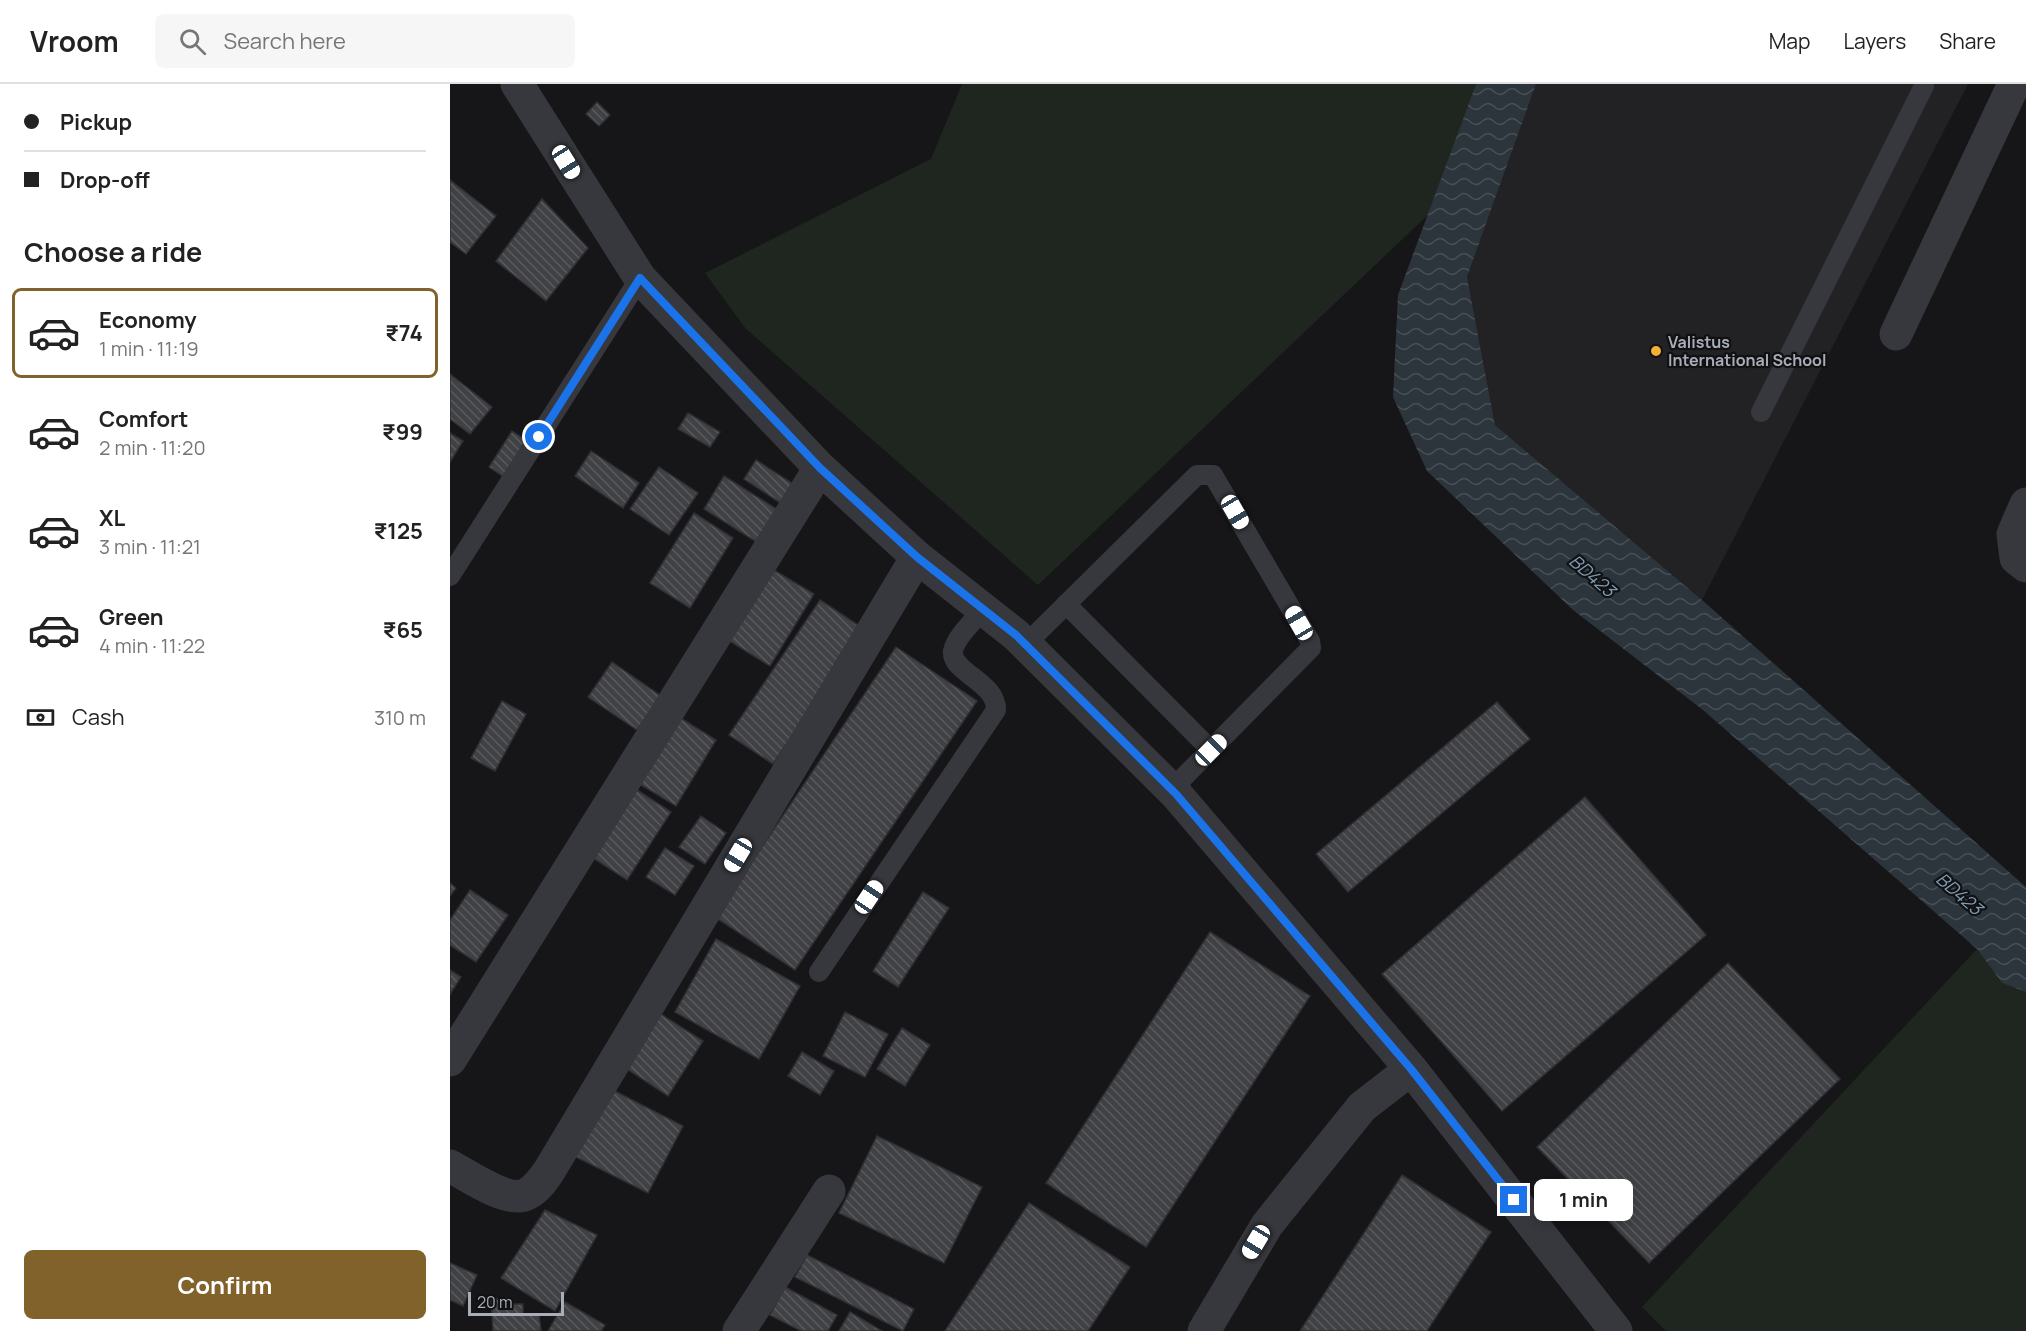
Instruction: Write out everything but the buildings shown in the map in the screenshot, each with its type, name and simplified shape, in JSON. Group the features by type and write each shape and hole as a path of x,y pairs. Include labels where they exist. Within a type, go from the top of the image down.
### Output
{"street":[{"path":"517,84 640,278 820,468 917,557 984,609 1025,645 1172,789 1411,1069 1616,1331"},
{"path":"1896,334 2014,84"},
{"path":"450,1060 820,468"},
{"path":"2026,504 2013,534 2016,558 2026,566"},
{"path":"450,1166 503,1195 524,1196 537,1188 917,557"},
{"path":"1203,1331 1267,1225 1362,1107 1411,1069"},
{"path":"739,1331 830,1191"}],"lane":[{"path":"1761,412 1924,84"},
{"path":"450,576 640,278"},
{"path":"1025,645 1197,475 1213,475 1310,641 1311,648 1172,789"},
{"path":"1066,604 1211,750"},
{"path":"819,972 996,710 996,701 990,692 954,661 953,653 956,644 984,609"}],"shaded area":[{"path":"962,84 1476,84 1429,214 1038,585 746,329 705,273 931,159"},
{"name":"Valistus International School","path":"1536,84 1968,84 1702,600 1495,425 1467,277"},
{"path":"1977,949 2002,983 2026,992 2026,1331 1666,1331 1642,1307"}],"water":[{"name":"BD423","path":"1476,84 1536,84 1467,277 1495,425 1702,600 2026,887 2026,992 2002,983 1977,949 1703,710 1573,610 1427,471 1393,397 1398,295"}],"place":[{"name":"Valistus International School","path":"1656,351"}],"route":[{"path":"539,437 640,278 820,468 917,557 1016,635 1176,794 1411,1069 1514,1200"}]}
